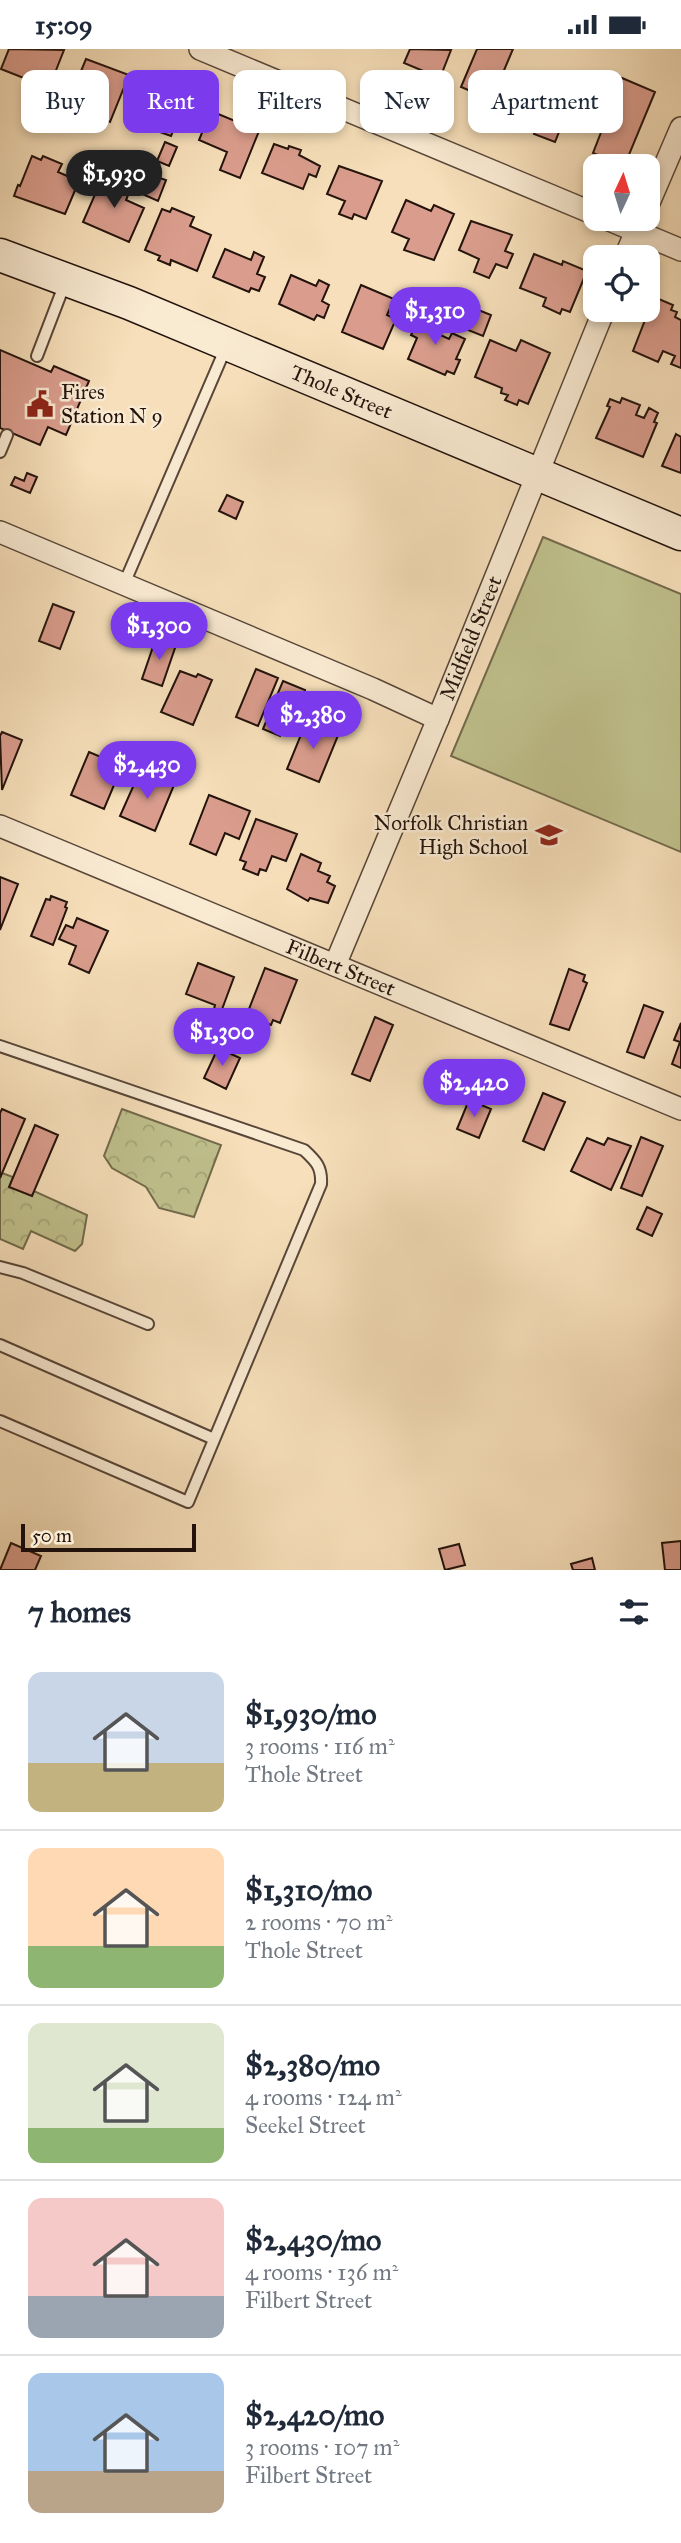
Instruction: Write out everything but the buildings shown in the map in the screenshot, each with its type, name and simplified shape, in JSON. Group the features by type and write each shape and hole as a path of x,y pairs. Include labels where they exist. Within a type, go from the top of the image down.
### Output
{"street":[{"path":"200,49 583,209"},
{"path":"660,177 681,128"},
{"path":"649,231 681,250"},
{"name":"Thole Street","path":"0,255 227,345 681,534"},
{"name":"Midfield Street","path":"335,965 599,322"},
{"path":"0,532 438,719"},
{"name":"Filbert Street","path":"0,826 681,1109"}],"lane":[{"path":"37,356 66,280"},
{"path":"124,584 227,345"},
{"path":"0,452 8,435"},
{"path":"0,1046 304,1150 321,1171 321,1184 188,1502 0,1421"},
{"path":"0,1267 23,1273 148,1324"},
{"path":"0,1345 214,1439"}],"green space":[{"path":"543,537 681,594 681,852 451,756"},
{"path":"122,1109 221,1145 194,1217 159,1208 146,1187 112,1168 104,1156"},
{"path":"2,1173 13,1177 10,1187 32,1196 34,1191 87,1215 82,1244 75,1251 31,1231 23,1249 0,1239"}],"place":[{"name":"Fires Station N 9","path":"40,404"},
{"name":"Norfolk Christian High School","path":"549,835"}]}
